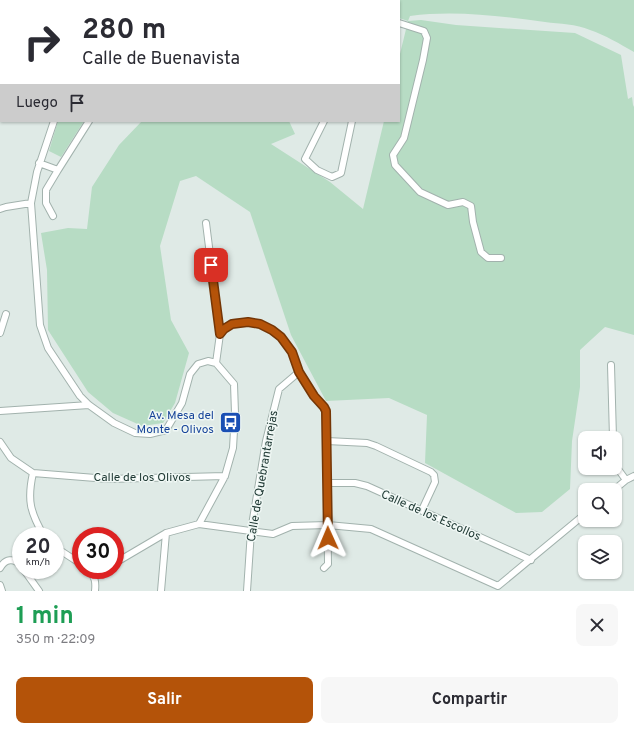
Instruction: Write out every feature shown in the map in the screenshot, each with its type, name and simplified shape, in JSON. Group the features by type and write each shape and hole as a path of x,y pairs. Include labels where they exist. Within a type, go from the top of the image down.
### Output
{"street":[{"path":"400,23 424,31 428,38 404,138 393,155 395,166 420,192 448,205 464,202 471,206 481,252 488,258 501,258"},
{"path":"54,122 36,172 31,203 40,325 48,348 80,396 89,405 114,423 135,433 150,434 166,430 182,403 190,374 198,364 208,360 216,363 234,384 236,413 232,448 225,476 199,524"},
{"path":"53,216 46,203 46,190 88,122"},
{"path":"324,122 305,159 317,170 332,177 341,172 352,122"},
{"path":"39,163 58,170"},
{"path":"0,209 31,203"},
{"path":"206,223 220,334 216,363"},
{"path":"0,333 6,314"},
{"path":"220,334 224,329 232,324 248,322 260,324 272,330 281,337 292,352 299,372 314,396 326,411 328,564 324,568"},
{"path":"611,365 613,431"},
{"name":"Calle de Quebrantarrejas","path":"247,591 251,532 266,441 279,389 299,372"},
{"path":"0,412 89,405"},
{"name":"Calle de los Olivos","path":"0,442 11,458 33,473 108,479 225,476"},
{"path":"327,442 367,444 376,446 431,472 434,475 435,482 422,510"},
{"path":"33,473 30,485 30,504 39,527"},
{"path":"622,475 626,480"},
{"path":"622,483 634,476"},
{"name":"Calle de los Escollos","path":"327,483 355,483 367,486 531,560"},
{"path":"124,558 166,533 199,524 273,534 292,526 328,525 370,529 498,586 578,520"},
{"path":"161,591 166,533"},
{"path":"0,568 7,560 12,560"},
{"path":"30,579 39,591"},
{"path":"95,579 95,591"},
{"path":"0,585 2,591"}],"green space":[{"path":"400,0 634,0 634,52 601,34 574,25 495,16 460,14 427,14 410,16 408,21 400,18"},
{"path":"421,20 456,25 575,33 621,55 628,99 632,97 634,107 634,335 605,327 580,350 580,387 572,441 570,489 542,512 516,513 425,463 427,415 389,398 326,401 291,335 250,212 196,176 180,181 160,246 171,320 189,353 175,403 163,423 142,426 113,413 88,392 48,330 47,270 41,233 68,228 87,229 92,187 119,145 141,122 289,122 295,134 271,144 330,182 363,209 384,122 400,122 400,54 408,21"},
{"path":"58,122 83,122 61,157 49,151"}],"place":[{"name":"Av. Mesa del Monte - Olivos","path":"230,422"}],"route":[{"path":"211,265 220,334 224,329 232,324 248,322 260,324 272,330 281,337 292,352 299,372 314,396 326,411 328,538"}]}
